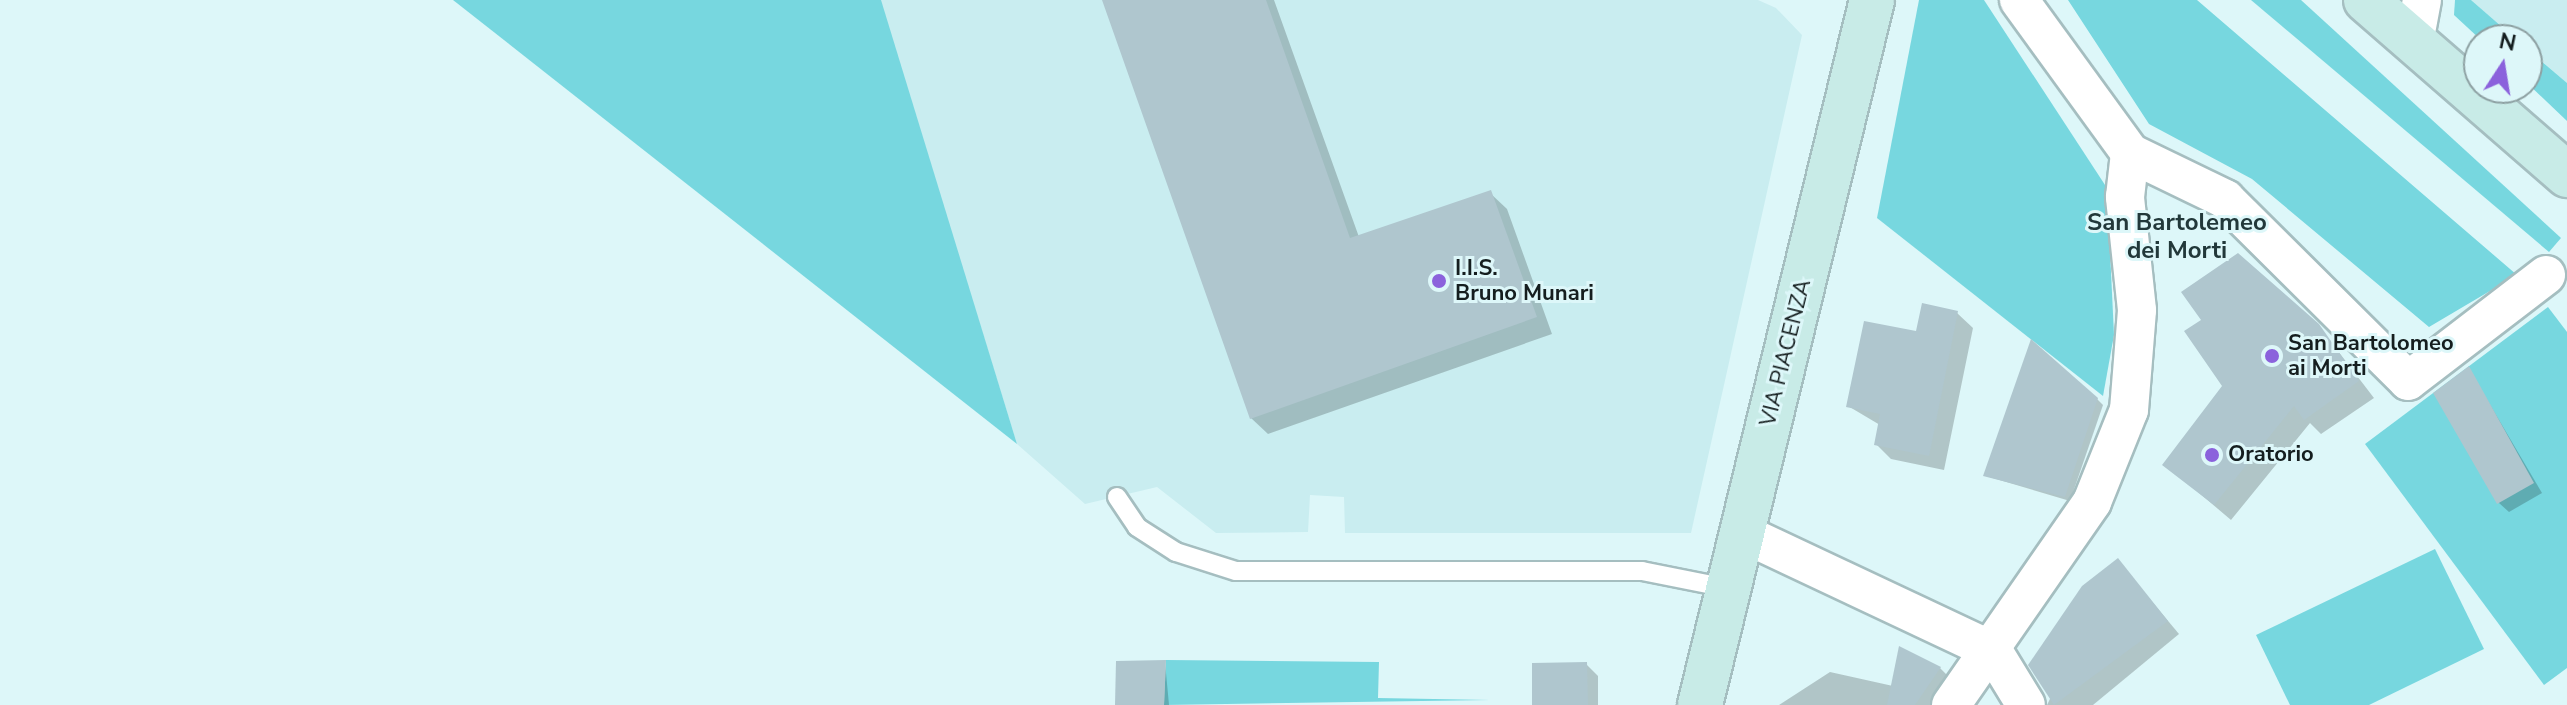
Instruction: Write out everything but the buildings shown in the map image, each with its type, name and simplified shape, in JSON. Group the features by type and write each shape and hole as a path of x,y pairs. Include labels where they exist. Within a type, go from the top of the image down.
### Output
{"main road":[{"name":"VIA PIACENZA","path":"1700,705 1872,0"},
{"path":"2366,0 2567,175"}],"street":[{"path":"2019,0 2130,153 2225,199 2408,381 2546,275"},
{"path":"2414,43 2422,0"},
{"path":"1951,705 1993,651 2092,502 2129,410 2137,310 2125,197 2130,153"},
{"path":"1742,533 1993,651 2026,705"}],"lane":[{"path":"1117,497 1137,527 1176,552 1236,571 1642,571 1727,588"}],"shaded area":[{"path":"453,0 881,0 1017,444"},
{"path":"879,0 1758,0 1776,8 1802,35 1691,533 1345,533 1344,497 1310,495 1308,532 1216,533 1157,487 1085,504 1017,444"},
{"path":"1919,0 1984,0 2107,188 2114,335 2103,396 1877,218"},
{"path":"2068,0 2197,0 2517,275 2429,327 2252,179 2149,124"},
{"path":"2251,0 2301,0 2561,238 2549,252"},
{"path":"2455,0 2471,0 2499,24 2464,24 2454,15"},
{"path":"2471,0 2567,0 2567,83 2543,62 2543,24 2499,24"},
{"path":"2543,63 2567,83 2567,121 2543,98"},
{"path":"2548,307 2567,332 2567,668 2544,685 2365,444"},
{"path":"2435,549 2484,649 2369,705 2290,705 2256,635"},
{"path":"1166,660 1379,662 1378,698 1490,700 1164,705"}],"place":[{"name":"I.I.S. Bruno Munari","path":"1439,281"},
{"name":"San Bartolomeo ai Morti","path":"2272,356"},
{"name":"Oratorio","path":"2212,455"}],"district":[{"name":"San Bartolemeo dei Morti","path":"2177,237"}]}
